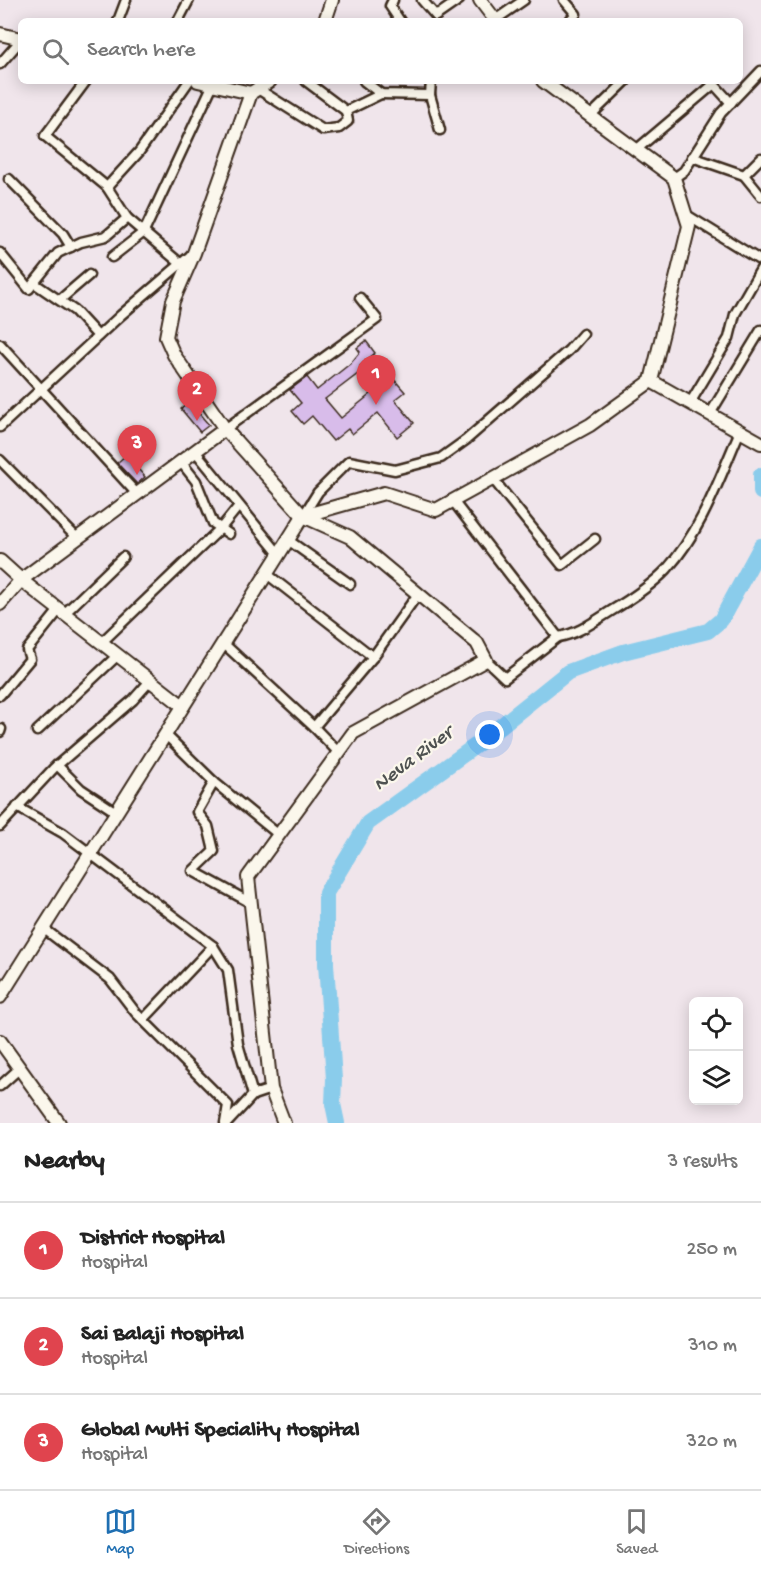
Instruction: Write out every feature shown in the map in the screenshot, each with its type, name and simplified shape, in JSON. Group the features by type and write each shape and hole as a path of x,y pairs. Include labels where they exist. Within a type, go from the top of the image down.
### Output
{"street":[{"path":"119,18 126,0"},
{"path":"180,18 189,0"},
{"path":"326,18 332,0"},
{"path":"393,0 390,6 398,18"},
{"path":"422,0 436,16 459,0"},
{"path":"480,0 494,18"},
{"path":"498,18 524,0"},
{"path":"564,0 576,14 572,18"},
{"path":"0,34 18,39"},
{"path":"0,64 18,43"},
{"path":"674,178 684,171 721,113 761,71"},
{"path":"84,84 45,136 107,187 127,218 181,264"},
{"path":"107,187 139,152 187,84"},
{"path":"112,257 144,232 213,84 254,91 323,130 339,128 348,121 346,111 310,84"},
{"path":"265,84 254,91 194,253 173,301 166,337 174,355 225,429 303,516 350,537 477,643 486,660 505,678 558,637 571,635 603,616 637,594 665,571 688,542 740,431"},
{"path":"368,84 381,94"},
{"path":"431,84 430,95 440,130"},
{"path":"303,516 384,493 436,510 590,425 651,381 689,226 674,178 547,84"},
{"path":"590,116 623,84"},
{"path":"636,150 710,84"},
{"path":"714,84 731,103"},
{"path":"346,111 381,94 430,95"},
{"path":"692,157 744,176 761,196"},
{"path":"744,176 761,158"},
{"path":"9,179 63,234 71,247"},
{"path":"685,213 761,261"},
{"path":"0,253 29,289 58,253 106,236 127,218"},
{"path":"0,426 98,336 194,253"},
{"path":"690,403 729,338 735,314 761,269"},
{"path":"60,299 90,274"},
{"path":"34,283 60,299 98,336"},
{"path":"0,604 21,580 377,319 360,298"},
{"path":"710,414 761,330"},
{"path":"0,997 318,492 349,461 395,470 441,458 466,440 569,350 583,334"},
{"path":"0,344 137,494"},
{"path":"651,381 761,443"},
{"path":"195,451 238,507 279,554"},
{"path":"0,460 77,538"},
{"path":"181,462 196,481 213,523 229,534"},
{"path":"493,479 562,565 595,539"},
{"path":"453,501 558,637"},
{"path":"101,643 221,528 238,507"},
{"path":"288,540 350,584"},
{"path":"0,695 30,659 27,650 61,612 123,557"},
{"path":"0,561 61,612 183,706"},
{"path":"267,574 373,657"},
{"path":"314,727 373,657 418,594"},
{"path":"223,643 339,753"},
{"path":"38,732 118,655"},
{"path":"284,1123 271,1089 248,877 353,733 486,660"},
{"path":"0,826 57,765 133,700 150,681"},
{"path":"165,734 214,782 279,835"},
{"path":"57,765 81,789 116,812"},
{"path":"214,782 197,812 208,826 214,851 193,871 251,903"},
{"path":"17,807 63,833 213,946 228,970 238,1044 253,1095"},
{"path":"43,928 110,979 143,1020 228,1105 226,1123"},
{"path":"143,1020 213,946"},
{"path":"0,1041 59,1123"},
{"path":"0,1086 20,1068"},
{"path":"226,1123 253,1095 271,1089"}],"building":[{"path":"366,341 375,353 360,366 363,370 325,399 341,418 392,377 405,392 395,400 414,423 397,437 378,413 352,434 348,429 333,441 312,416 303,424 292,411 301,403 290,390 307,377 317,390 351,363 360,352 357,348"},
{"path":"189,402 209,425 200,432 181,409"},
{"path":"126,455 145,477 137,484 117,463"}],"waterway":[{"name":"Neva River","path":"761,475 761,492"},
{"name":"Neva River","path":"337,1123 333,1104 334,1079 326,964 326,893 368,823 482,741 568,672 623,652 708,631 721,620 761,546"}],"place":[{"name":"District Hospital","path":"376,405"},
{"name":"Sai Balaji Hospital","path":"197,421"},
{"name":"Global Multi Speciality Hospital","path":"137,475"}]}
